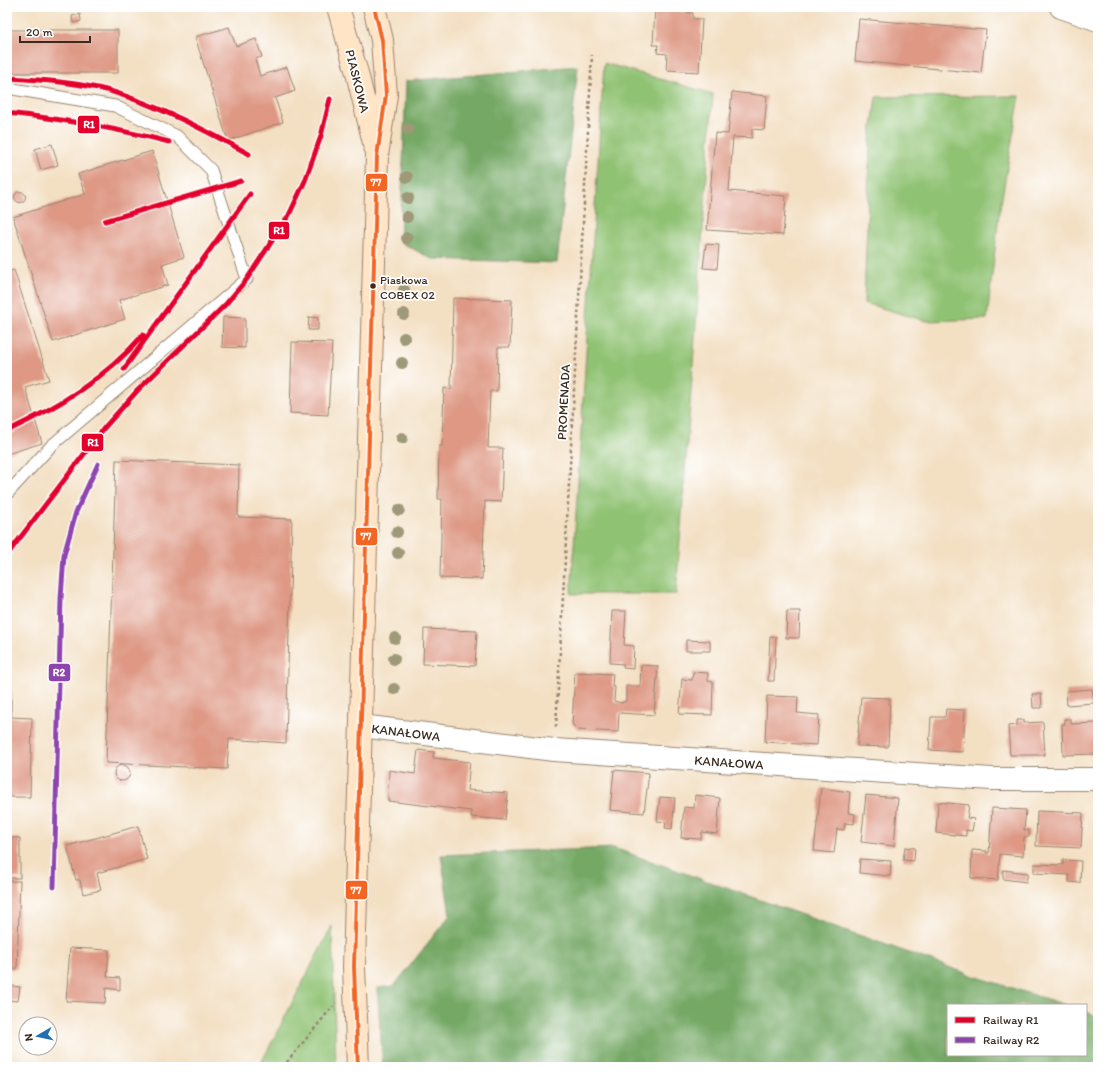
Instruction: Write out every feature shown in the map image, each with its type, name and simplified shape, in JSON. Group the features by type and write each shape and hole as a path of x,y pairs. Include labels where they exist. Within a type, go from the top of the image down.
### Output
{"main road":[{"name":"PIASKOWA","path":"358,1067 354,967 377,156 386,95 382,40 374,7"},
{"name":"PIASKOWA","path":"329,9 357,73 377,156"}],"street":[{"path":"1062,7 1098,20"},
{"name":"KANAŁOWA","path":"361,726 554,750 992,779 1098,779"}],"lane":[{"path":"7,88 115,106 176,136 211,170 247,279 51,446 7,494"}],"path":[{"path":"310,7 329,9"},
{"name":"PROMENADA","path":"554,750 592,55"},
{"path":"283,1067 337,1001"}],"green space":[{"path":"604,63 713,94 676,594 571,594"},
{"path":"578,66 557,263 432,259 400,242 406,81"},
{"path":"1020,96 999,214 987,319 926,321 864,303 870,142 876,97"},
{"path":"614,848 971,975 1063,1004 947,1004 947,1056 1087,1056 1087,1012 1098,1016 1098,1067 383,1067 377,988 394,986 450,915 441,855"},
{"path":"332,926 336,1067 259,1067"}],"building":[{"path":"655,7 681,7 681,12 693,13 693,19 702,19 699,72 666,70 667,54 657,53 658,45 653,45"},
{"path":"80,14 81,21 73,23 72,16"},
{"path":"859,19 986,30 981,73 855,61"},
{"path":"229,27 236,46 256,39 262,57 255,59 260,76 287,67 295,91 275,98 283,122 228,141 195,37"},
{"path":"7,30 118,30 118,73 7,73"},
{"path":"732,92 767,96 764,130 752,129 752,138 733,137 729,191 786,196 783,235 707,230 715,133 728,134"},
{"path":"52,144 58,165 41,170 35,149"},
{"path":"152,151 184,257 162,264 168,285 119,300 125,319 53,342 13,217 85,194 78,174"},
{"path":"20,191 24,193 26,197 24,201 20,203 16,201 14,197 16,193"},
{"path":"706,244 719,245 717,269 703,268"},
{"path":"14,270 49,380 25,387 42,443 7,454 7,272"},
{"path":"453,298 512,300 510,347 498,347 497,391 490,391 488,448 503,448 501,502 485,501 482,579 440,578 442,499 438,499 439,446 442,446 444,388 451,389"},
{"path":"223,317 245,318 245,348 222,347"},
{"path":"309,317 318,318 318,330 308,330"},
{"path":"292,342 332,343 328,415 290,413"},
{"path":"116,460 239,465 238,517 292,519 286,743 229,739 227,769 106,763"},
{"path":"612,611 626,611 624,645 634,646 633,669 623,668 624,664 610,663"},
{"path":"787,611 800,611 799,638 786,638"},
{"path":"424,629 477,631 475,666 423,664"},
{"path":"770,636 776,637 774,681 768,681"},
{"path":"686,640 710,641 710,651 686,651"},
{"path":"641,665 658,666 654,715 619,713 618,732 578,730 572,724 575,672 613,674 612,686 615,687 614,701 621,703 626,701 626,686 640,686"},
{"path":"693,672 708,673 708,681 713,682 712,715 679,714 682,679 692,680"},
{"path":"7,674 11,674 11,717 32,718 30,797 7,797"},
{"path":"1092,689 1094,703 1067,705 1066,691"},
{"path":"1032,694 1041,694 1042,708 1033,708"},
{"path":"767,696 798,697 797,713 819,715 817,745 765,742"},
{"path":"861,697 890,698 888,747 857,746"},
{"path":"946,709 965,710 963,752 929,750 931,717 945,717"},
{"path":"1064,719 1071,719 1071,724 1098,723 1098,754 1063,755 1062,724 1065,724"},
{"path":"1017,720 1024,720 1024,723 1043,722 1045,755 1010,755 1008,726 1017,725"},
{"path":"418,750 434,752 433,758 470,762 467,790 508,793 505,820 471,817 471,811 388,801 389,770 415,774"},
{"path":"122,765 129,770 130,773 125,780 122,781 115,776 114,773 119,766"},
{"path":"614,770 649,773 644,813 610,810"},
{"path":"821,788 850,792 848,813 855,814 854,824 845,823 844,830 837,829 834,853 814,851"},
{"path":"695,795 720,798 717,834 702,832 701,839 681,838 684,807 694,808"},
{"path":"866,795 898,798 894,846 861,842"},
{"path":"660,797 675,798 672,829 665,828 666,822 657,821"},
{"path":"938,802 969,805 967,818 974,819 972,831 966,830 966,836 936,833"},
{"path":"992,808 1026,810 1024,830 1029,830 1029,837 1024,837 1023,856 1000,854 998,880 971,878 972,850 987,851 986,853 989,853"},
{"path":"1037,811 1083,813 1081,848 1036,846"},
{"path":"138,826 147,859 97,873 101,890 83,894 80,880 76,880 67,846"},
{"path":"7,838 20,838 20,878 7,878"},
{"path":"905,847 915,848 914,861 903,860"},
{"path":"860,859 891,861 890,876 859,873"},
{"path":"1063,860 1081,861 1080,883 1069,882 1069,875 1034,873 1034,864 1063,865"},
{"path":"1003,870 1028,873 1026,882 1003,879"},
{"path":"7,881 20,881 17,969 7,969"},
{"path":"70,948 109,950 107,977 120,978 120,990 106,988 105,1003 66,1001"},
{"path":"7,985 20,987 18,1001 7,1000"}],"rail line":[{"name":"R1","path":"7,78 72,83 110,91 164,111 199,127 249,154"},
{"name":"R1","path":"7,555 104,428 138,390 225,305 247,279 289,215 305,181 321,136 330,99"},
{"name":"R1","path":"7,113 88,124 169,142"},
{"name":"R1","path":"105,221 241,181"},
{"name":"R1","path":"124,369 250,194"},
{"name":"R1","path":"7,431 45,412 80,390 113,365 143,335"},
{"name":"R2","path":"54,887 61,598 64,555 76,512 98,464"}],"transit line":[{"name":"77","path":"358,1067 354,967 377,156 386,95 382,40 374,7"}],"place":[{"name":"Piaskowa COBEX 02","path":"373,286"}]}
